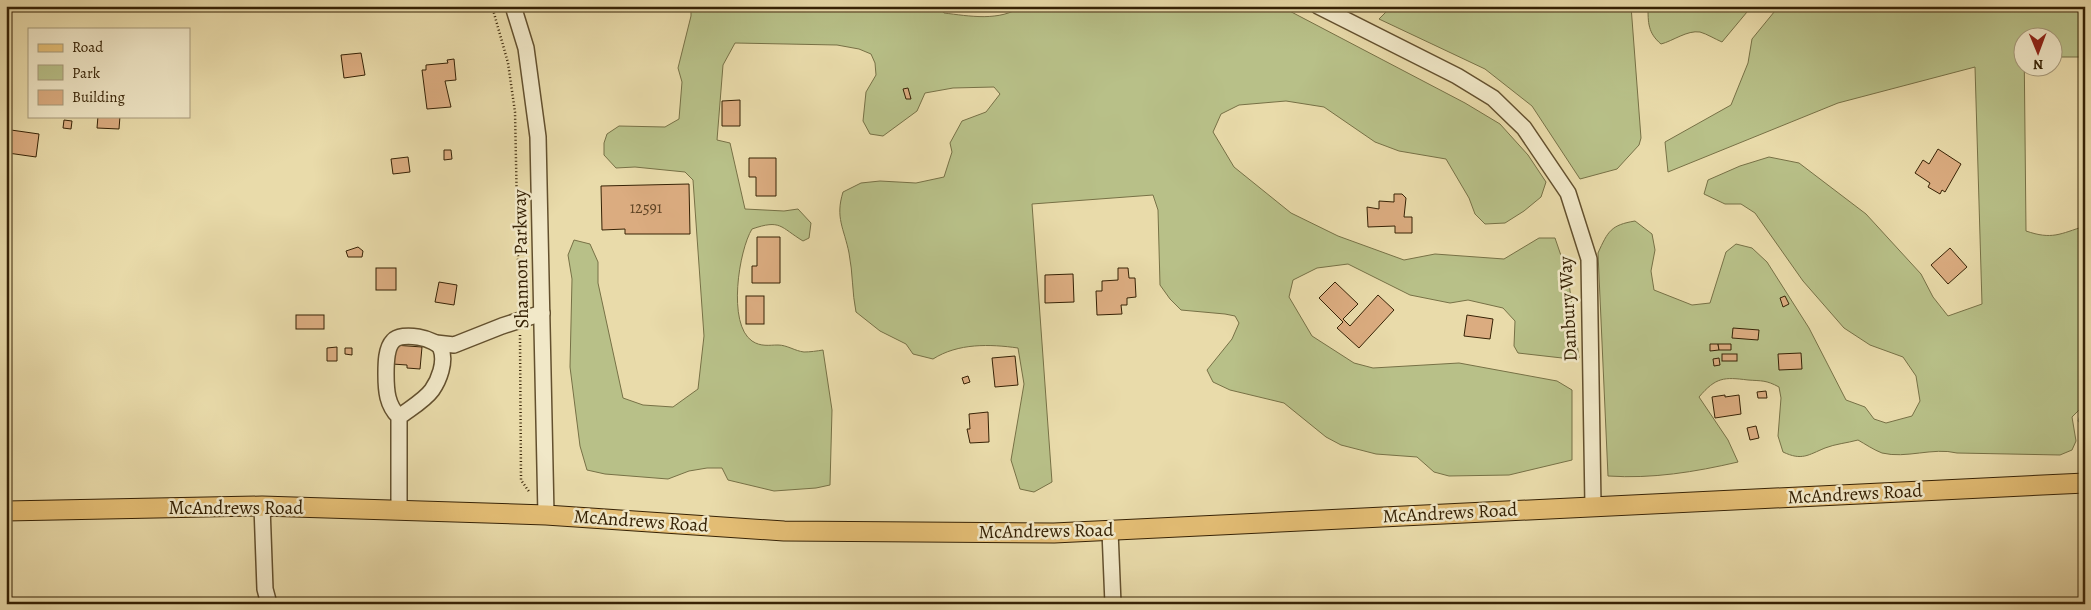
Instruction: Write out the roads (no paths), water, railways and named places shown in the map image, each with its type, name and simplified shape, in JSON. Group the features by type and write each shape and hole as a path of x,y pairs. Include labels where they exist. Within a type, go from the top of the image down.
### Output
{"main road":[{"name":"McAndrews Road","path":"6,511 262,506 546,515 784,531 1054,533 2085,483"}],"street":[{"name":"Shannon Parkway","path":"513,6 526,48 538,137 546,515"},
{"name":"Danbury Way","path":"1318,6 1457,76 1493,98 1524,128 1568,193 1589,259 1593,506"},
{"path":"399,510 399,417 392,410 386,392 386,362 392,341 400,336 408,335 436,344 454,345 542,313"},
{"path":"399,417 431,392 442,365 442,349 436,344"},
{"path":"262,506 264,589 269,604"},
{"path":"1110,530 1113,604"}]}
